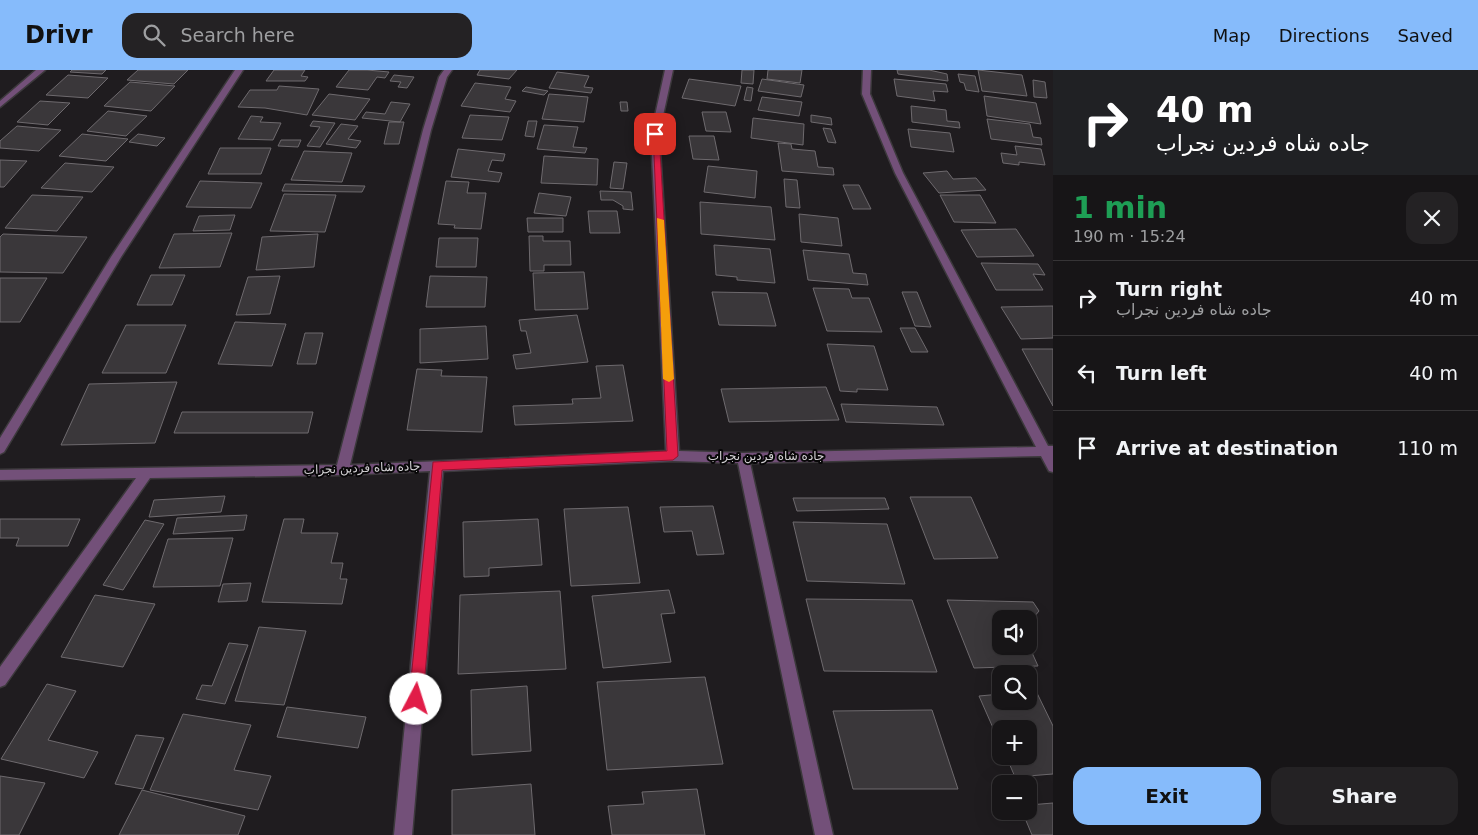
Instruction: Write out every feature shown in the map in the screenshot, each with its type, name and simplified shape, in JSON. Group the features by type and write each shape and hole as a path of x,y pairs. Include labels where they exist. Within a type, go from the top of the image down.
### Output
{"street":[{"path":"0,104 41,70"},
{"path":"0,449 116,257 238,70"},
{"path":"342,470 427,130 443,77 448,70"},
{"path":"669,70 655,134 673,456"},
{"path":"867,70 866,94 899,173 1049,451 1053,467"},
{"name":"جاده شاه فردین نجراب","path":"0,475 342,470 673,456 743,458 1049,451"},
{"path":"743,458 824,835"},
{"path":"403,835 437,466"},
{"path":"0,680 147,472"}],"building":[{"path":"72,70 106,70 102,74 70,72"},
{"path":"138,70 188,70 174,84 127,80"},
{"path":"274,70 305,70 301,76 308,77 305,81 266,81"},
{"path":"349,70 389,72 385,78 377,77 368,90 336,87"},
{"path":"480,70 517,70 509,79 477,75"},
{"path":"742,70 754,70 753,84 741,83"},
{"path":"768,70 802,70 800,83 767,79"},
{"path":"897,70 929,70 947,74 948,81 898,74"},
{"path":"978,70 1022,75 1027,96 982,91"},
{"path":"557,72 589,76 584,87 593,88 591,93 549,88"},
{"path":"958,74 975,76 979,92 966,90 964,83 960,82"},
{"path":"68,75 108,78 88,98 46,95"},
{"path":"394,75 414,77 407,88 398,87 401,82 390,81"},
{"path":"689,79 741,86 735,106 682,98"},
{"path":"762,79 804,85 801,97 758,91"},
{"path":"894,79 946,84 948,92 933,91 935,101 897,96"},
{"path":"1033,80 1045,82 1047,98 1034,97"},
{"path":"130,82 175,86 151,111 104,106"},
{"path":"475,83 511,87 505,99 516,101 510,112 461,106"},
{"path":"279,86 319,89 307,115 265,108 238,107 250,90 277,90"},
{"path":"526,87 548,91 544,95 522,91"},
{"path":"747,87 753,88 751,101 744,100"},
{"path":"329,94 370,99 355,120 312,115"},
{"path":"549,94 588,97 584,122 542,119"},
{"path":"984,96 1036,103 1041,124 987,116"},
{"path":"762,97 802,102 799,116 758,110"},
{"path":"40,101 70,103 48,125 17,122"},
{"path":"391,102 410,104 400,122 362,118 366,112 385,114"},
{"path":"620,102 627,102 628,111 621,111"},
{"path":"911,106 946,110 947,121 959,122 960,128 912,122"},
{"path":"108,111 147,116 126,136 87,131"},
{"path":"702,112 726,112 731,132 706,131"},
{"path":"470,115 509,117 502,140 462,138"},
{"path":"811,115 831,118 832,125 811,122"},
{"path":"251,116 263,117 260,122 281,123 273,140 238,139"},
{"path":"753,118 804,124 803,145 751,138"},
{"path":"987,119 1030,124 1033,137 1041,138 1042,145 991,139"},
{"path":"313,121 335,123 320,147 307,146 320,127 310,126"},
{"path":"528,121 537,121 534,137 525,136"},
{"path":"389,122 404,122 399,144 384,144"},
{"path":"341,124 358,126 348,139 361,141 356,148 326,144"},
{"path":"544,125 578,127 573,147 587,148 585,153 537,149"},
{"path":"17,126 61,130 39,151 0,148 0,141"},
{"path":"823,128 831,129 836,143 828,142"},
{"path":"908,129 950,133 954,152 911,147"},
{"path":"82,134 128,139 106,161 59,156"},
{"path":"138,134 165,138 157,146 129,142"},
{"path":"689,136 714,136 719,160 693,159"},
{"path":"281,140 301,140 298,147 278,146"},
{"path":"778,143 791,144 792,149 815,151 818,167 833,168 834,175 782,171"},
{"path":"1015,146 1041,149 1045,165 1019,162 1019,165 1003,163 1001,153 1017,155"},
{"path":"220,148 271,148 261,174 208,174"},
{"path":"458,149 505,154 503,161 492,160 488,171 502,173 499,182 451,177"},
{"path":"304,151 352,153 342,182 291,180"},
{"path":"544,156 598,159 597,185 541,183"},
{"path":"0,160 27,161 4,187 0,187"},
{"path":"614,162 627,163 623,189 610,188"},
{"path":"65,163 114,167 92,192 41,188"},
{"path":"708,166 757,171 755,198 704,192"},
{"path":"947,171 953,179 976,178 986,190 939,193 923,173"},
{"path":"784,179 797,180 800,208 786,207"},
{"path":"200,181 262,183 251,208 186,207"},
{"path":"446,181 469,182 467,193 486,193 481,229 454,228 455,225 438,224"},
{"path":"285,184 365,186 362,192 282,191"},
{"path":"843,185 859,185 871,209 853,209"},
{"path":"600,191 631,192 633,210 623,209 623,206 613,200 601,200"},
{"path":"539,193 571,197 566,216 534,213"},
{"path":"284,194 336,195 325,232 270,231"},
{"path":"32,195 83,197 57,231 5,228"},
{"path":"940,195 980,195 996,223 954,222"},
{"path":"700,202 771,207 775,240 701,234"},
{"path":"588,211 617,211 620,233 590,233"},
{"path":"799,214 838,218 842,246 801,242"},
{"path":"235,215 230,230 193,231 199,216"},
{"path":"527,218 563,218 563,232 528,232"},
{"path":"1016,229 1034,256 977,257 961,230"},
{"path":"232,233 220,267 159,268 174,234"},
{"path":"3,234 87,237 63,273 0,272 0,237"},
{"path":"318,234 314,267 256,270 262,237"},
{"path":"529,236 543,236 543,241 570,241 571,265 544,265 544,271 530,271"},
{"path":"439,238 478,238 476,267 436,267"},
{"path":"714,245 770,249 775,283 737,280 737,277 716,275"},
{"path":"803,250 849,254 853,273 866,274 868,285 808,280"},
{"path":"981,263 1038,264 1045,275 1033,274 1043,290 996,290"},
{"path":"584,272 588,309 535,310 533,273"},
{"path":"151,275 185,275 172,305 137,305"},
{"path":"280,276 270,314 236,315 248,277"},
{"path":"430,276 487,277 485,307 426,307"},
{"path":"0,278 47,278 20,322 0,322"},
{"path":"813,288 849,289 852,298 869,298 882,332 827,331"},
{"path":"712,292 767,293 776,326 719,325"},
{"path":"902,292 917,292 931,327 915,326"},
{"path":"1053,306 1053,338 1021,339 1001,307"},
{"path":"577,315 588,362 516,369 513,355 531,353 526,331 521,331 519,320"},
{"path":"235,322 286,324 272,366 218,364"},
{"path":"126,325 186,325 166,373 102,373"},
{"path":"486,326 488,359 420,363 420,329"},
{"path":"900,328 915,328 928,352 911,352"},
{"path":"305,333 323,333 316,364 297,364"},
{"path":"827,344 874,346 888,390 857,389 857,392 840,391"},
{"path":"1022,349 1053,349 1053,406"},
{"path":"623,365 633,421 515,425 513,406 573,404 572,399 601,398 596,366"},
{"path":"417,369 442,370 441,376 487,377 482,432 407,430"},
{"path":"177,382 155,443 61,445 89,384"},
{"path":"826,387 839,420 729,422 721,389"},
{"path":"841,404 937,407 944,425 846,422"},
{"path":"182,412 313,412 308,433 174,433"},
{"path":"225,496 221,512 149,517 154,500"},
{"path":"910,497 971,497 998,558 934,559"},
{"path":"793,498 885,498 889,509 797,511"},
{"path":"713,506 724,554 697,555 692,531 664,532 660,507"},
{"path":"628,507 640,583 571,586 564,509"},
{"path":"247,515 244,530 173,534 177,518"},
{"path":"0,519 80,519 68,546 16,546 19,538 0,538"},
{"path":"284,519 304,519 301,533 338,533 331,563 343,563 340,579 347,579 342,604 262,602"},
{"path":"538,519 542,565 489,568 489,576 464,577 463,522"},
{"path":"145,520 164,524 123,590 103,585"},
{"path":"793,522 887,524 905,584 807,581"},
{"path":"233,538 220,586 153,587 168,539"},
{"path":"251,583 247,601 218,602 223,584"},
{"path":"669,590 675,613 661,614 671,662 603,668 592,596"},
{"path":"560,591 566,669 458,674 460,595"},
{"path":"95,595 155,604 123,667 61,657"},
{"path":"806,599 912,600 937,672 824,671"},
{"path":"947,600 1033,602 1039,611 1037,613 1037,610 992,610 992,655 1033,655 1038,666 992,665 992,667 974,668"},
{"path":"259,627 306,631 284,705 235,701"},
{"path":"229,643 248,645 225,704 196,699 202,685 212,686"},
{"path":"705,677 723,764 607,770 597,682"},
{"path":"47,684 76,691 48,740 98,752 84,778 1,759"},
{"path":"527,686 531,751 472,755 471,690"},
{"path":"1037,693 1053,726 1053,774 1014,775 1010,765 1037,765 1037,720 992,720 992,726 979,696 992,695 992,710 1037,710"},
{"path":"287,707 366,717 358,748 277,737"},
{"path":"932,710 958,789 853,789 833,711"},
{"path":"183,714 251,725 234,770 271,776 258,810 150,790"},
{"path":"136,735 164,738 143,789 115,784"},
{"path":"0,776 45,783 19,835 0,835"},
{"path":"531,784 535,835 452,835 452,790"},
{"path":"697,789 705,835 612,835 608,806 644,804 642,792"},
{"path":"142,790 245,816 238,835 119,835"},
{"path":"1053,803 1053,835 1032,835 1026,820 1037,820 1037,804"}],"slow traffic":[{"path":"660,220 669,379"}],"route":[{"path":"416,699 437,466 673,456 655,134"}]}
